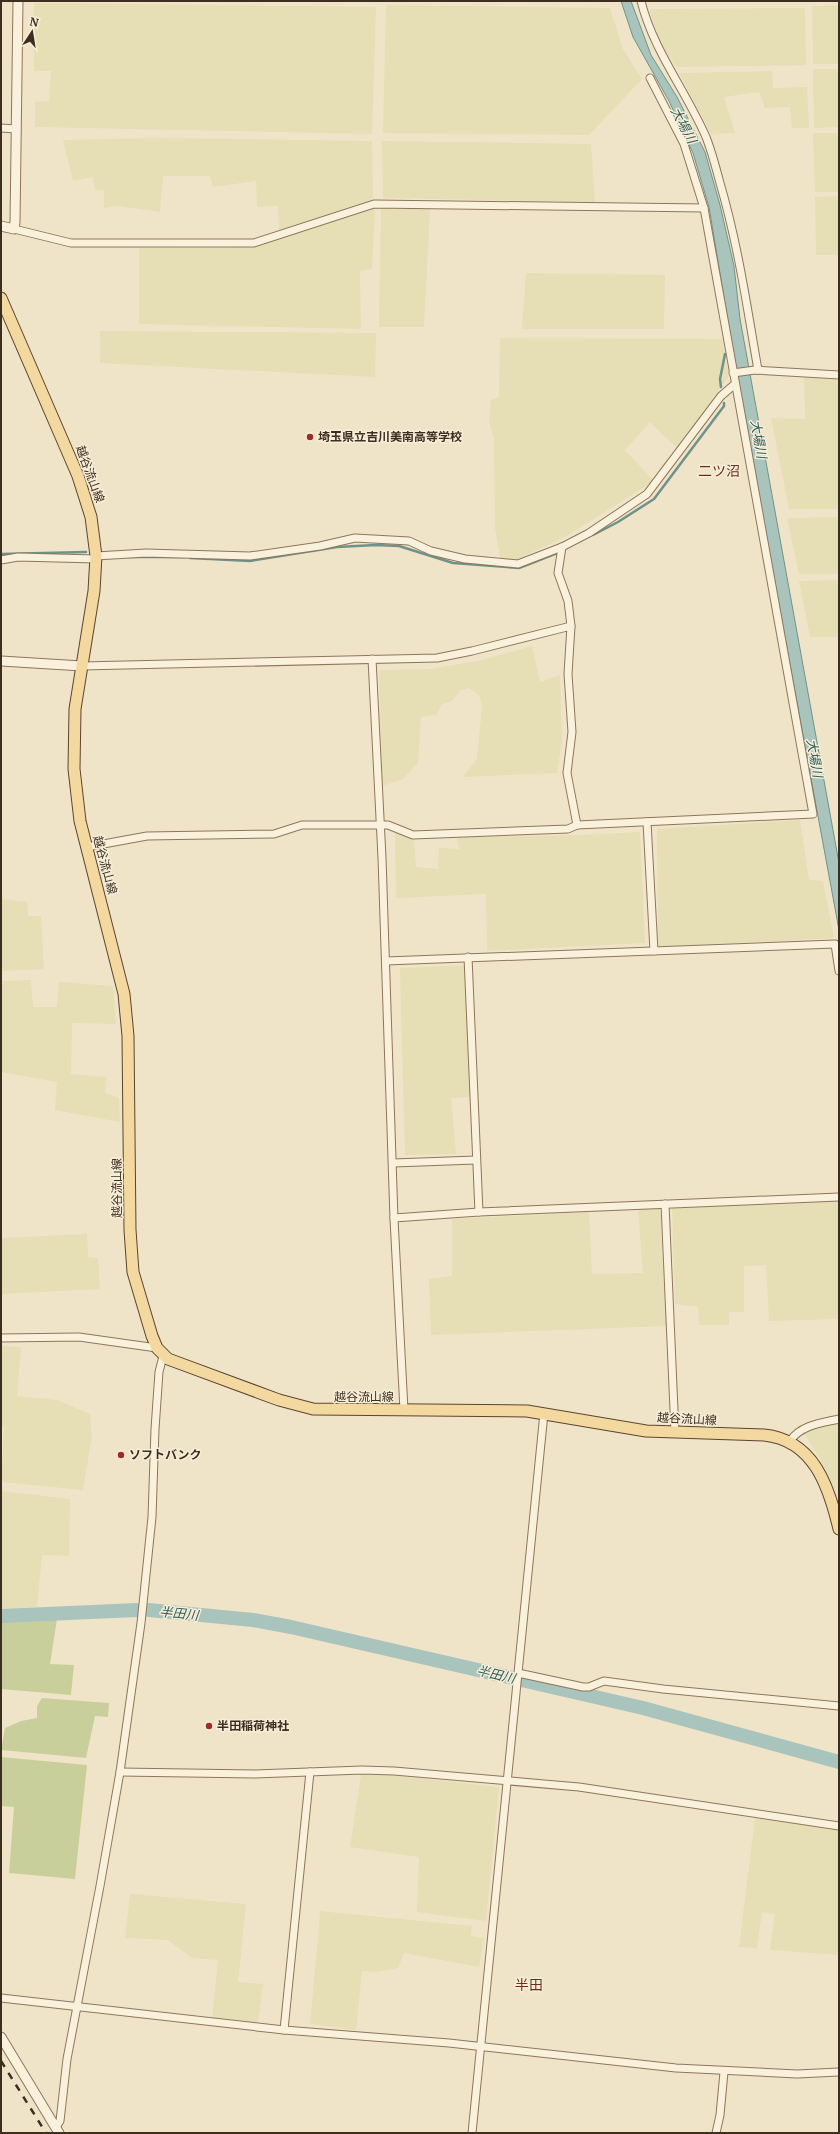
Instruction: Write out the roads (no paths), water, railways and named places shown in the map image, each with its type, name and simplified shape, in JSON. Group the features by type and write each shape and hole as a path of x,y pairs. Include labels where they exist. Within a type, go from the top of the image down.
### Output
{"main road":[{"name":"越谷流山線","path":"1,298 84,489 91,517 96,557 93,605 75,709 74,769 80,821 124,994 128,1036 132,1261 140,1301 160,1352 301,1407 326,1410 494,1410 544,1413 629,1428 675,1433 764,1435 790,1441 805,1453 820,1476 832,1505 839,1529"}],"street":[{"path":"14,229 18,1"},
{"path":"641,1 655,41 685,93 706,138 714,162 728,209 757,370"},
{"path":"87,847 147,836 274,834 302,825 380,824 388,825 413,835 568,829 577,825 813,814 735,384 735,373 704,208 684,144 650,78"},
{"path":"1,128 16,129"},
{"path":"1,226 71,243 254,243 374,204 704,208"},
{"path":"735,373 757,370 839,375"},
{"path":"1,560 18,558 96,557 146,552 250,556 313,547 355,538 409,541 431,551 465,559 518,564 562,547 589,533 647,494 721,396 735,384"},
{"path":"562,547 558,573 568,601 571,626 568,674 572,732 567,773 577,825"},
{"path":"1,661 82,666 437,658 472,651 571,626"},
{"path":"372,659 386,961 394,1218 404,1410"},
{"path":"647,822 654,952"},
{"path":"386,961 835,944 839,971"},
{"path":"468,957 479,1212"},
{"path":"393,1163 476,1160"},
{"path":"394,1218 479,1212 839,1197"},
{"path":"666,1204 675,1433"},
{"path":"1,1338 79,1337 160,1352 152,1518 142,1615 120,1772 67,2059 58,2130"},
{"path":"472,2133 544,1413"},
{"path":"790,1441 795,1434 804,1429 839,1419"},
{"path":"518,1677 583,1687 589,1687 604,1681 663,1689 839,1706"},
{"path":"120,1772 255,1774 394,1771 507,1782 579,1787 630,1793 839,1826"},
{"path":"284,2030 310,1772"},
{"path":"1,1998 284,2030 449,2043 724,2072 797,2074 839,2072"},
{"path":"1,2037 58,2130"},
{"path":"716,2133 720,2115 724,2072"}],"water":[{"name":"大場川","path":"621,1 631,1 651,55 677,97 705,152 720,205 734,266 740,319 839,863 839,930 739,388 709,207 693,153 669,101 633,37"}],"waterway":[{"path":"721,387 720,379 725,354"},
{"path":"593,535 618,522 654,499 724,406 724,403"},
{"path":"190,558 250,561 337,547 376,545 399,546 453,563 519,568 560,552"},
{"path":"1,554 86,552"},
{"path":"128,557 183,557"},
{"name":"半田川","path":"1,1616 137,1610"},
{"name":"半田川","path":"149,1610 253,1620 291,1627 643,1708 839,1762"}],"railway":[{"path":"1,2061 46,2133"}],"place":[{"name":"埼玉県立吉川美南高等学校","path":"310,437"},
{"name":"ソフトバンク","path":"121,1455"},
{"name":"半田稲荷神社","path":"209,1726"}],"district":[{"name":"二ツ沼","path":"719,471"},
{"name":"半田","path":"529,1985"}]}
